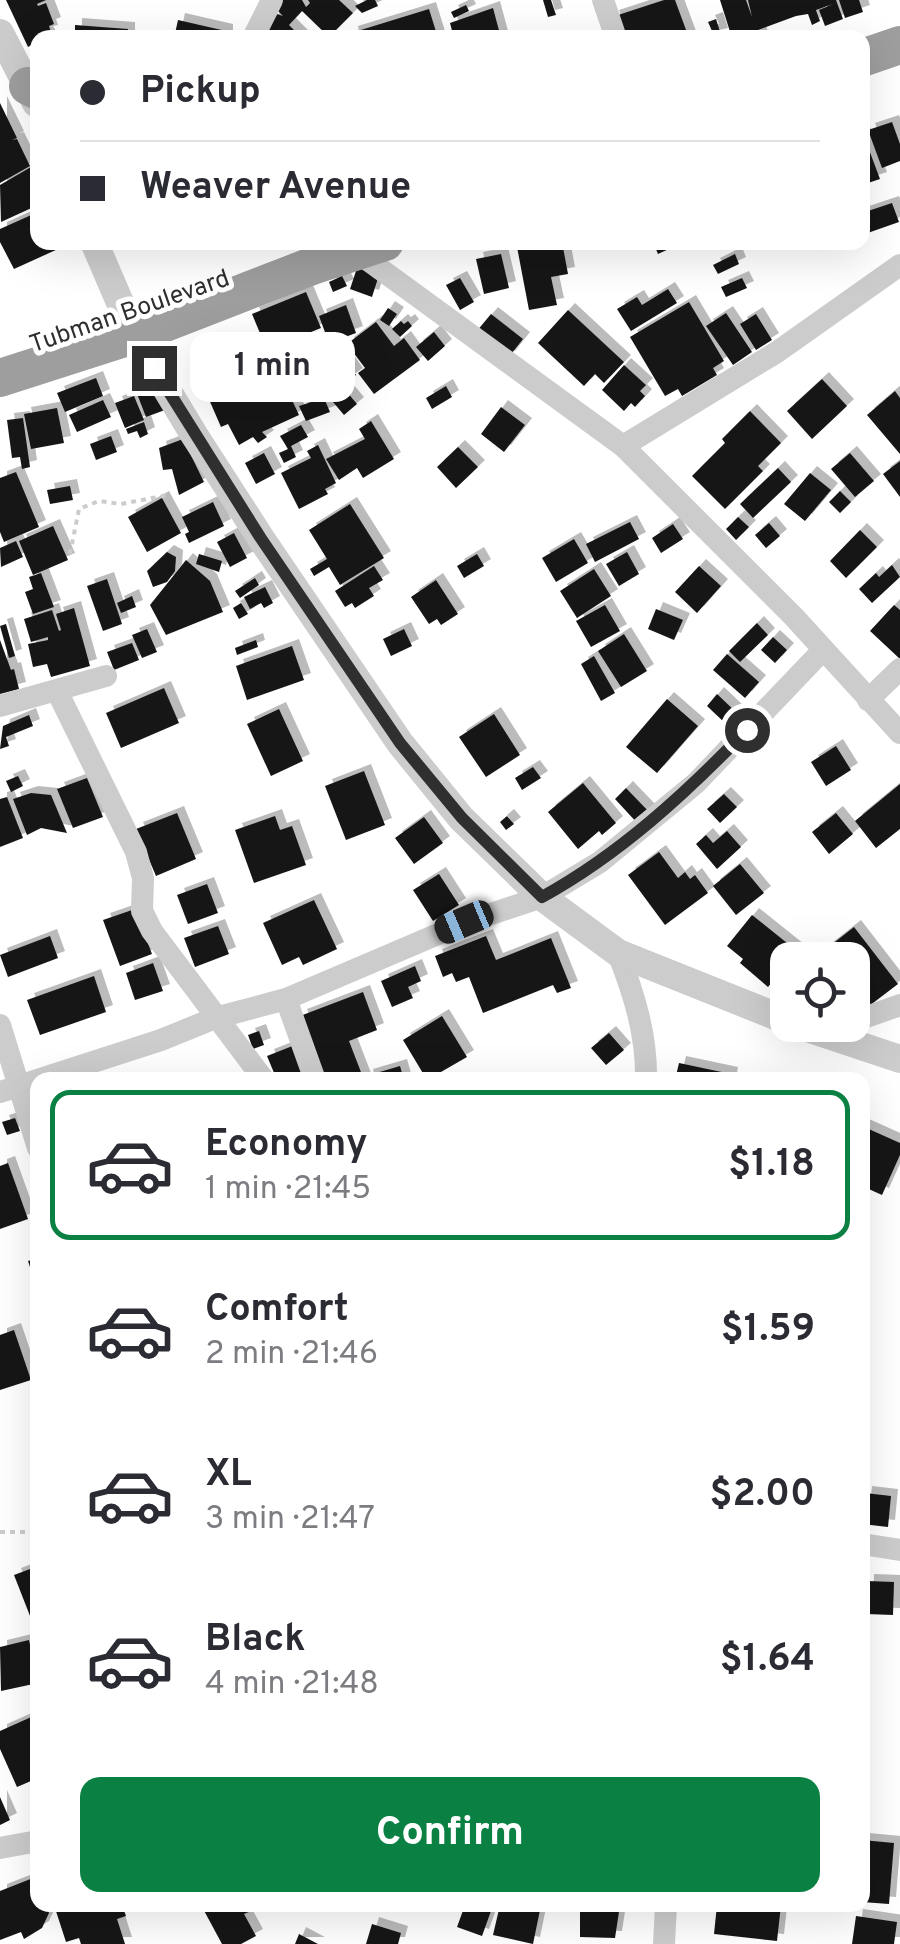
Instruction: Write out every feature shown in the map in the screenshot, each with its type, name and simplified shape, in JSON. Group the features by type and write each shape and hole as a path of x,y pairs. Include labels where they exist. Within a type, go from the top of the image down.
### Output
{"highway":[{"path":"870,55 900,45"},
{"path":"870,79 900,69"},
{"name":"Tubman Boulevard","path":"0,378 129,325 293,250"},
{"name":"Tubman Boulevard","path":"0,355 129,325 362,250"}],"street":[{"path":"257,30 272,0"},
{"path":"604,0 613,30"},
{"path":"0,34 30,88"},
{"path":"97,250 129,325 260,537 400,743 462,818 542,897 618,952 770,1014"},
{"path":"375,250 623,446 900,733"},
{"path":"623,446 777,352 900,264"},
{"path":"62,1072 215,1018 286,999 464,922 542,897 600,862 696,783 823,650"},
{"path":"868,700 900,669"},
{"path":"0,706 106,676"},
{"path":"57,691 136,852 144,878 142,912 165,952 258,1072"},
{"path":"618,952 634,994 646,1072"},
{"path":"286,999 312,1072"},
{"path":"870,1016 900,1005"},
{"path":"0,1026 9,1089 30,1132"},
{"path":"858,1042 900,1058"},
{"path":"870,1545 900,1550"},
{"path":"0,1848 30,1842"},
{"path":"664,1944 666,1912"}],"path":[{"path":"70,554 80,509 99,502 122,504 168,495"},
{"path":"0,1532 30,1532"}],"building":[{"path":"6,0 46,0 37,4 46,3 54,24 49,26 50,30 30,30 28,47"},
{"path":"280,0 302,0 306,7 308,0 339,0 353,13 336,30 322,30 302,11 289,25 294,30 264,30 277,14 283,16 274,7"},
{"path":"375,0 378,6 362,13 355,6"},
{"path":"543,0 551,0 556,15 548,17"},
{"path":"675,0 686,30 616,30 612,17"},
{"path":"720,0 746,0 752,17 748,0 836,0 843,19 825,26 819,10 833,4 816,10 820,21 812,25 808,14 758,30 729,30"},
{"path":"839,0 859,0 863,12 845,18"},
{"path":"466,5 469,11 454,18 451,12"},
{"path":"493,8 499,30 452,30 450,23"},
{"path":"429,9 436,30 361,30"},
{"path":"716,19 719,30 712,30 708,22"},
{"path":"178,20 222,30 176,30"},
{"path":"75,25 128,29 128,30 75,30"},
{"path":"0,103 17,138 12,140 17,139 30,166 0,183"},
{"path":"892,122 900,144 900,161 882,168 870,129"},
{"path":"870,152 880,179 870,182"},
{"path":"30,168 30,209 1,222 0,185"},
{"path":"892,203 899,222 870,232 870,210"},
{"path":"30,216 30,250 56,250 14,269 0,242 0,229"},
{"path":"518,250 564,250 568,274 551,277 557,305 529,310"},
{"path":"501,254 509,288 484,294 476,259"},
{"path":"735,254 739,264 718,274 713,265"},
{"path":"357,268 379,275 372,297 350,289"},
{"path":"342,276 347,286 333,292 329,282"},
{"path":"460,278 474,302 460,310 446,285"},
{"path":"742,278 747,288 726,297 721,287"},
{"path":"668,289 677,303 631,331 617,309 637,297 642,305"},
{"path":"306,292 321,328 267,350 252,314"},
{"path":"689,302 724,361 713,368 717,375 682,396 678,389 665,396 630,337"},
{"path":"346,305 356,333 329,343 319,316"},
{"path":"388,308 397,314 389,326 380,320"},
{"path":"568,310 624,362 604,383 595,374 584,386 538,343"},
{"path":"726,313 752,352 733,365 706,326"},
{"path":"491,314 523,339 508,358 476,332"},
{"path":"756,314 772,340 756,350 740,324"},
{"path":"401,321 412,326 400,337 392,329"},
{"path":"376,322 394,346 404,338 420,360 374,394 358,373 365,368 347,344"},
{"path":"434,332 445,346 428,361 416,347"},
{"path":"270,353 299,415 262,432 267,437 258,443 253,437 239,445 228,424 221,427 201,381"},
{"path":"319,359 337,389 324,396 306,367"},
{"path":"346,361 356,375 341,385 332,372"},
{"path":"624,365 646,385 640,391 645,396 635,407 631,403 624,411 602,390"},
{"path":"96,378 103,396 65,412 57,393"},
{"path":"152,378 165,410 146,417 134,386"},
{"path":"822,379 847,406 812,439 787,411"},
{"path":"446,386 452,397 432,409 426,398"},
{"path":"346,391 357,404 344,415 333,402"},
{"path":"895,391 900,398 900,454 867,415"},
{"path":"134,396 144,420 125,428 115,403"},
{"path":"324,398 330,412 306,421 299,406"},
{"path":"103,400 111,417 77,432 69,415"},
{"path":"501,407 525,425 504,452 481,434"},
{"path":"57,408 64,443 31,449 24,414"},
{"path":"750,411 781,443 758,466 763,471 725,509 692,476"},
{"path":"23,418 30,467 22,469 20,457 12,458 7,420"},
{"path":"371,421 394,459 363,478 357,468 339,480 326,459 365,439 359,429"},
{"path":"144,422 148,434 140,438 137,431 128,434 126,429"},
{"path":"301,425 308,437 291,446 296,457 284,463 279,453 288,449 280,436"},
{"path":"111,436 117,452 96,460 90,444"},
{"path":"183,439 204,482 179,495 172,469 163,470 159,448"},
{"path":"318,445 336,483 325,489 328,494 299,509 281,473 311,458 307,451"},
{"path":"458,447 478,467 456,488 437,467"},
{"path":"264,453 275,474 256,484 245,463"},
{"path":"850,453 874,481 855,497 831,469"},
{"path":"900,461 900,497 883,474"},
{"path":"778,468 791,482 753,518 740,504"},
{"path":"16,472 39,527 4,542 0,532 0,478"},
{"path":"810,473 831,490 805,521 784,504"},
{"path":"70,486 73,500 50,504 47,490"},
{"path":"840,491 851,502 840,513 829,502"},
{"path":"162,498 181,533 147,552 128,517"},
{"path":"213,502 224,526 189,543 182,517"},
{"path":"350,504 384,558 340,585 329,567 314,576 310,569 327,559 309,530"},
{"path":"738,517 749,527 736,540 726,529"},
{"path":"630,522 639,539 595,562 586,544"},
{"path":"769,523 780,536 766,548 755,535"},
{"path":"673,524 683,539 661,553 652,538"},
{"path":"53,526 68,560 33,575 19,541"},
{"path":"860,530 877,547 846,578 830,561"},
{"path":"234,533 247,558 230,567 217,542"},
{"path":"574,539 588,563 556,582 542,558"},
{"path":"16,541 23,557 1,567 0,548"},
{"path":"167,552 176,557 175,571 167,582 153,587 147,571"},
{"path":"627,552 639,574 619,586 606,564"},
{"path":"199,554 222,561 219,572 196,564"},
{"path":"477,554 484,566 464,578 457,566"},
{"path":"186,560 210,581 223,612 166,635 150,605"},
{"path":"892,565 900,577 872,603 859,589"},
{"path":"374,566 383,580 369,588 374,596 355,608 352,603 345,607 335,591"},
{"path":"699,566 721,586 697,613 675,592"},
{"path":"594,569 611,596 577,618 560,591"},
{"path":"41,573 54,607 33,614 25,592 33,589 29,577"},
{"path":"255,578 259,585 240,598 235,591"},
{"path":"107,579 122,624 103,631 87,586"},
{"path":"436,580 458,614 441,625 437,619 429,624 411,597"},
{"path":"265,587 273,603 264,608 261,603 250,609 244,597"},
{"path":"132,596 136,607 121,613 117,603"},
{"path":"241,603 248,614 239,619 233,608"},
{"path":"605,605 620,631 591,647 576,621"},
{"path":"894,605 900,610 900,659 870,631"},
{"path":"74,608 90,666 51,677 47,664 33,667 28,644 48,637 31,642 24,619 52,610 59,631 56,614"},
{"path":"656,609 683,620 674,640 648,629"},
{"path":"757,623 768,635 740,662 729,651"},
{"path":"6,624 15,656 9,658 0,626"},
{"path":"147,629 157,652 142,658 132,635"},
{"path":"404,629 412,646 391,656 383,639"},
{"path":"624,634 647,671 621,687 598,651"},
{"path":"773,637 787,650 775,663 761,650"},
{"path":"0,640 19,689 0,694"},
{"path":"256,640 258,647 237,655 235,648"},
{"path":"132,643 139,660 114,670 107,652"},
{"path":"292,646 304,680 247,700 236,666"},
{"path":"727,654 759,682 745,698 713,670"},
{"path":"594,656 615,693 601,701 581,664"},
{"path":"164,688 179,723 121,748 106,713"},
{"path":"717,694 737,713 726,724 707,706"},
{"path":"667,699 698,726 657,773 626,747"},
{"path":"279,709 303,761 271,776 247,724"},
{"path":"494,714 520,755 486,777 459,737"},
{"path":"29,715 33,726 6,737 9,746 0,749 3,726"},
{"path":"836,746 851,770 826,786 811,762"},
{"path":"533,767 541,778 522,790 515,778"},
{"path":"364,771 385,825 346,840 325,786"},
{"path":"18,776 23,786 11,792 6,781"},
{"path":"87,778 103,817 73,828 57,789"},
{"path":"583,783 616,823 578,849 548,812"},
{"path":"900,784 900,829 876,848 855,821"},
{"path":"626,788 651,814 639,825 615,799"},
{"path":"31,793 51,795 67,833 41,828 27,835 13,799"},
{"path":"724,794 737,807 720,823 707,809"},
{"path":"7,797 23,838 0,847 0,799"},
{"path":"177,813 196,859 156,876 136,829"},
{"path":"836,813 853,834 829,854 812,832"},
{"path":"275,816 280,830 292,826 306,865 254,883 235,830"},
{"path":"507,816 514,824 506,830 500,822"},
{"path":"424,817 443,843 414,864 395,838"},
{"path":"727,831 741,847 717,869 696,844 706,835 713,843"},
{"path":"659,852 678,878 685,872 690,879 695,875 708,893 665,925 628,875"},
{"path":"740,864 764,893 736,915 713,886"},
{"path":"439,874 459,905 433,921 413,890"},
{"path":"207,884 218,913 188,924 177,895"},
{"path":"314,900 337,949 303,965 299,957 282,965 263,923"},
{"path":"135,909 152,954 120,966 103,920"},
{"path":"752,915 786,942 770,942 768,987 727,946"},
{"path":"218,926 229,954 195,967 184,938"},
{"path":"854,927 866,942 835,942"},
{"path":"50,936 58,958 8,977 0,955"},
{"path":"486,936 496,960 551,938 571,988 557,993 553,985 483,1013 469,977 456,982 452,973 443,977 435,956"},
{"path":"870,948 898,984 870,1005"},
{"path":"153,963 163,991 135,1000 126,973"},
{"path":"415,966 421,981 408,987 413,998 392,1007 381,981"},
{"path":"94,976 106,1012 40,1035 27,1000"},
{"path":"363,992 377,1030 349,1041 361,1072 322,1072 300,1016"},
{"path":"442,1016 467,1057 441,1072 422,1072 403,1040"},
{"path":"259,1031 264,1045 253,1049 248,1035"},
{"path":"609,1033 624,1050 606,1065 591,1048"},
{"path":"295,1045 306,1072 274,1072 267,1056"},
{"path":"679,1063 722,1072 677,1072"},
{"path":"400,1066 402,1072 380,1072"},
{"path":"15,1118 20,1131 7,1135 2,1122"},
{"path":"870,1130 900,1143 900,1155 882,1195 870,1190"},
{"path":"8,1163 28,1219 0,1229 0,1166"},
{"path":"14,1330 30,1380 0,1390 0,1335"},
{"path":"870,1494 891,1496 888,1527 870,1525"},
{"path":"30,1569 30,1616 14,1575"},
{"path":"870,1581 894,1582 893,1615 870,1614"},
{"path":"29,1640 30,1685 1,1691 0,1647"},
{"path":"30,1718 30,1781 17,1787 0,1749 0,1731"},
{"path":"0,1797 10,1820 0,1825"},
{"path":"870,1841 894,1843 889,1904 870,1903"},
{"path":"30,1879 30,1912 49,1913 42,1928 24,1939 21,1932 0,1940 0,1891"},
{"path":"56,1912 125,1912 126,1916 117,1919 125,1944 81,1944 79,1938 66,1942"},
{"path":"205,1912 249,1912 244,1914 256,1936 241,1944 222,1944"},
{"path":"462,1912 491,1912 482,1936 457,1927"},
{"path":"498,1912 540,1912 533,1944 493,1935"},
{"path":"580,1912 619,1912 615,1938 580,1937"},
{"path":"716,1912 780,1912 777,1941 714,1934"},
{"path":"856,1916 897,1922 894,1944 852,1944"},
{"path":"372,1924 401,1933 398,1944 366,1944"},
{"path":"299,1934 318,1944 295,1944"}],"route":[{"path":"154,368 260,537 400,743 462,818 542,897 600,862 696,783 747,730"}]}
